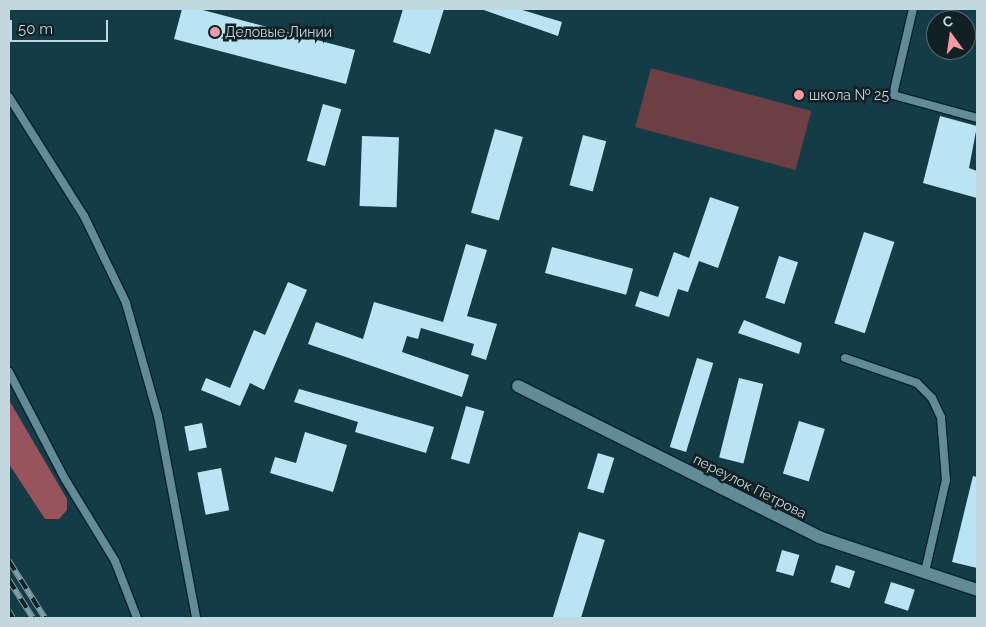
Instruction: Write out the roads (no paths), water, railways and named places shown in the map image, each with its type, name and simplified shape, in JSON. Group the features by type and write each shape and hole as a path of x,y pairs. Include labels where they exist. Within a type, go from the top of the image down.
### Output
{"street":[{"name":"переулок Петрова","path":"518,386 819,537 977,590"}],"lane":[{"path":"914,9 893,95 977,118"},
{"path":"9,98 84,216 126,304 158,416 196,618"},
{"path":"845,358 917,382 941,417 946,480 925,572"},
{"path":"9,372 64,479 115,561 137,618"}],"railway":[{"path":"9,561 45,618"},
{"path":"9,580 33,618"},
{"path":"9,611 13,618"}],"place":[{"name":"Деловые Линии","path":"215,32"},
{"name":"школа № 25","path":"799,95"}]}
